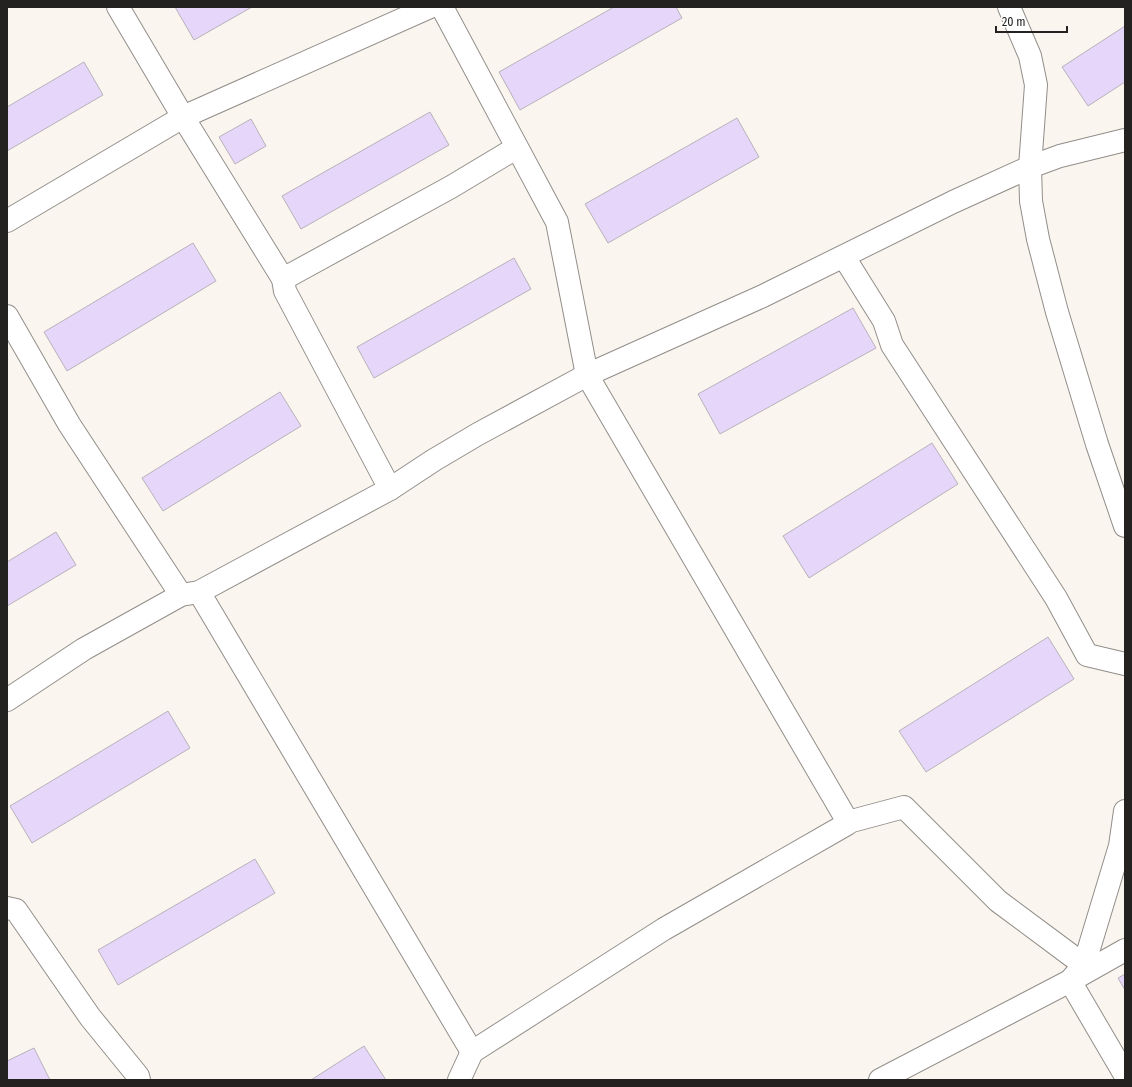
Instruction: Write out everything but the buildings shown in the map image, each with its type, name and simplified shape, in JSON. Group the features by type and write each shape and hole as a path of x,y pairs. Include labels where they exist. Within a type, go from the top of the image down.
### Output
{"street":[{"path":"118,7 183,117 283,279 284,291 390,488"},
{"path":"7,221 183,117 430,7"},
{"path":"442,7 516,148 557,222 587,375 848,822"},
{"path":"1009,7 1030,56 1036,85 1030,167 1031,201 1038,239 1057,312 1097,444 1125,526"},
{"path":"7,700 84,649 390,488 478,434 587,375 844,257 953,202 1030,167 1060,156 1125,140"},
{"path":"283,279 451,187 516,148"},
{"path":"844,257 884,321 892,345 1052,592 1087,655 1125,664"},
{"path":"7,316 69,424 190,593 472,1052"},
{"path":"459,1080 472,1052 664,929 847,824 848,822 904,807 998,901 1084,965"},
{"path":"1070,982 1084,965 1120,846 1125,811"},
{"path":"7,908 16,910 90,1018 138,1076 139,1080"},
{"path":"880,1080 1070,982 1125,950"},
{"path":"1070,982 1125,1075"}]}
